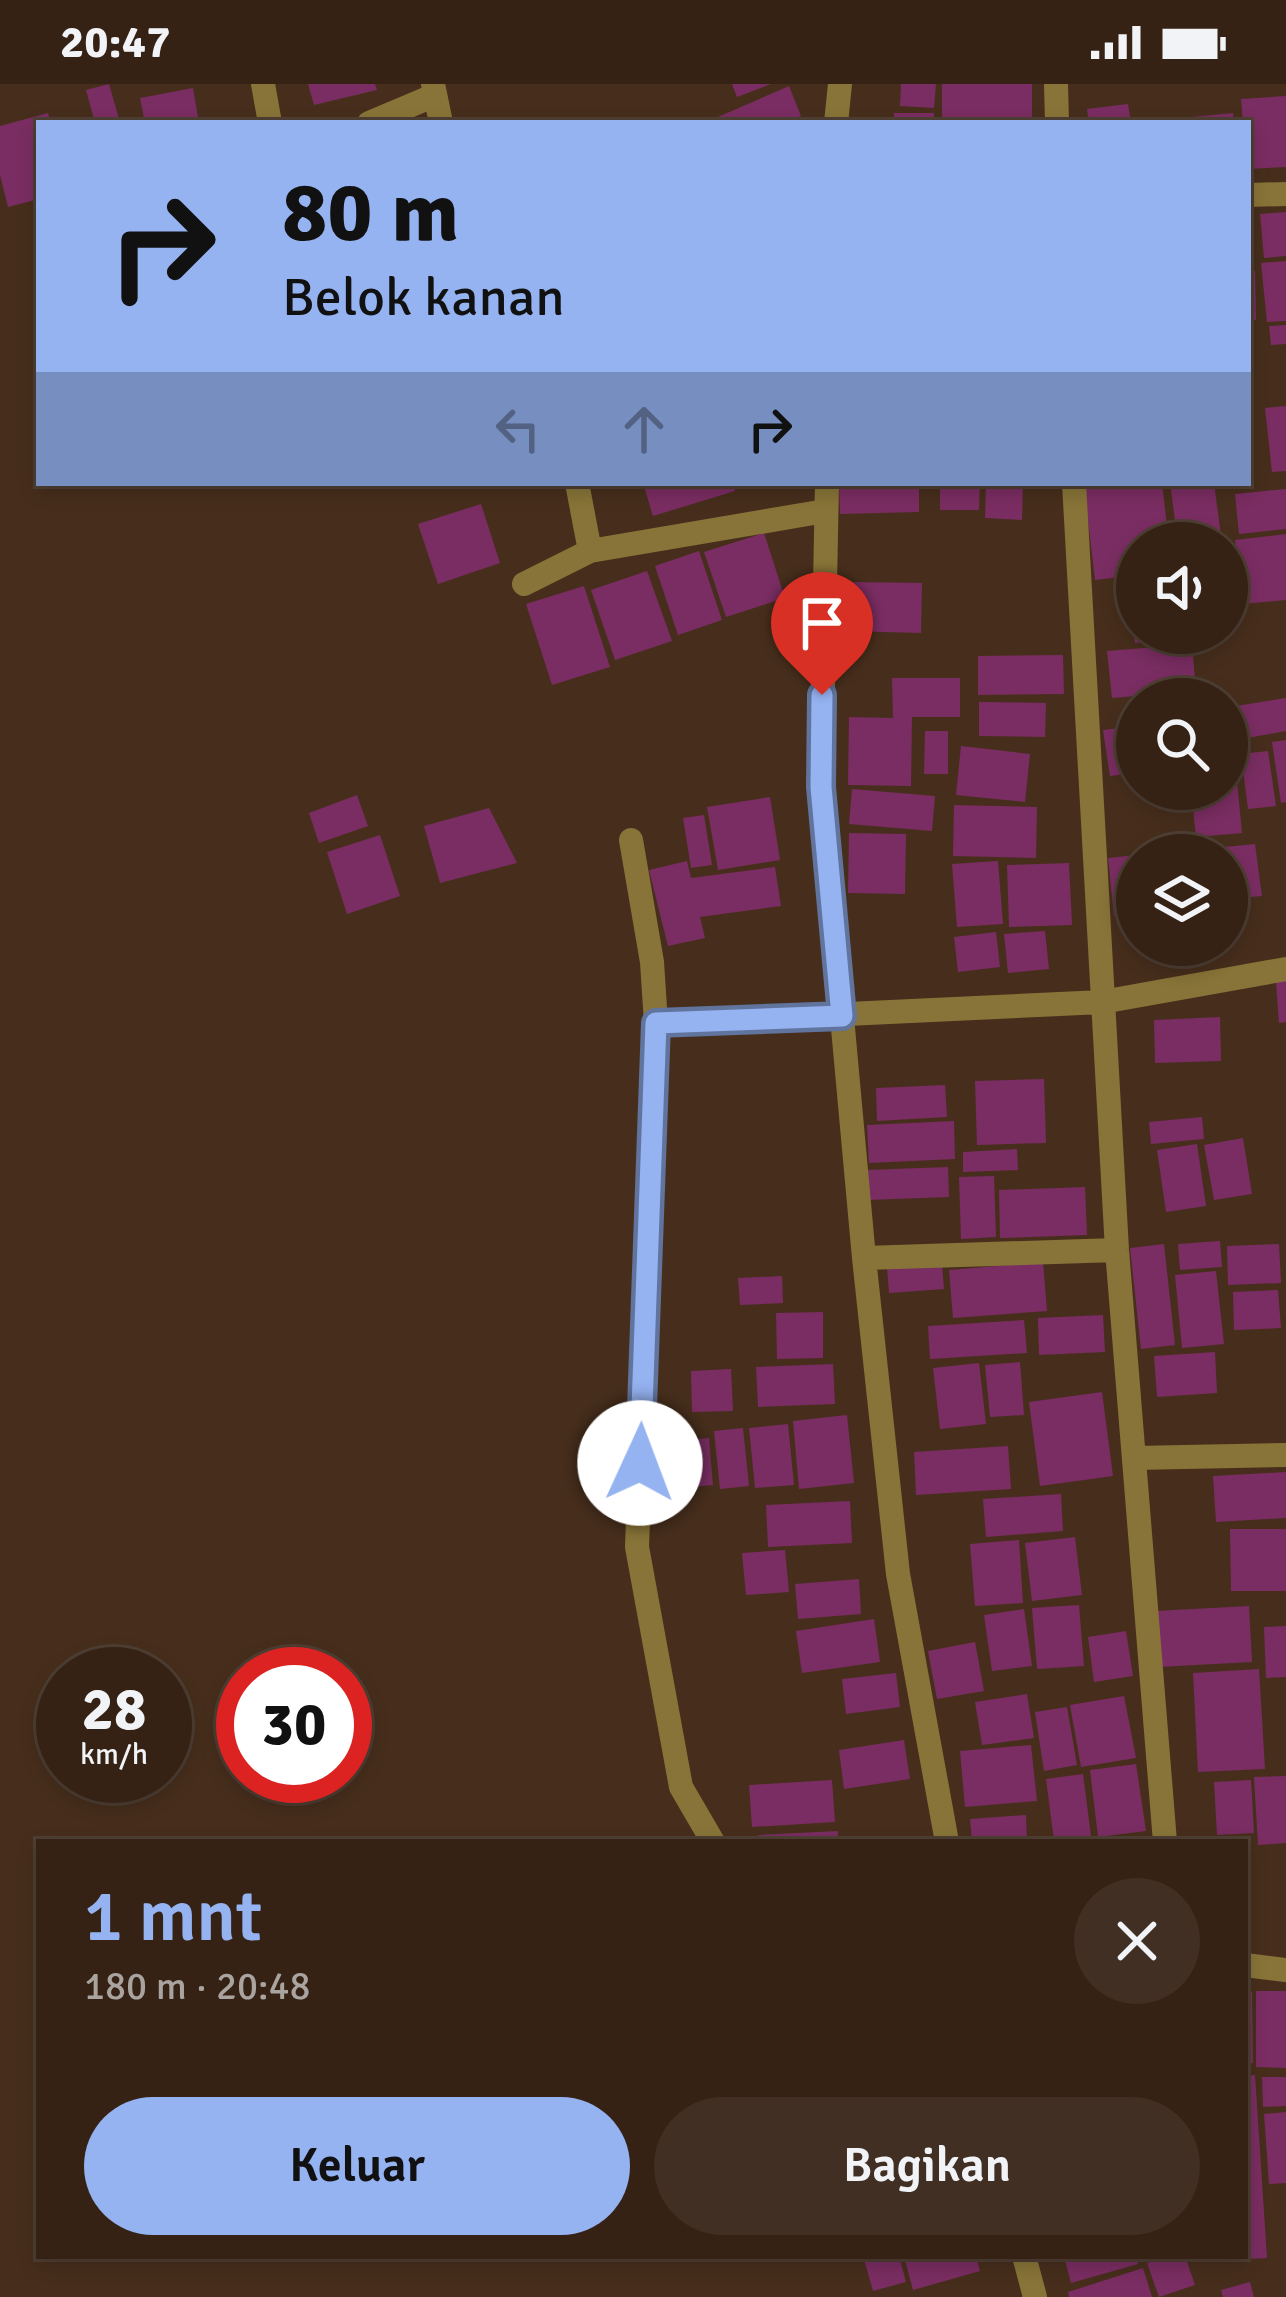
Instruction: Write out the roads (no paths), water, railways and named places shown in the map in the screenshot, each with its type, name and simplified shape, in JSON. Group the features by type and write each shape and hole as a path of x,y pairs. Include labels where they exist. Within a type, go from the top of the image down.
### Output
{"street":[{"path":"263,84 269,120"},
{"path":"836,120 840,84"},
{"path":"1056,84 1058,120"},
{"path":"375,120 433,90 440,120"},
{"path":"1251,195 1286,194"},
{"path":"578,486 590,551"},
{"path":"827,486 821,787 898,1574 946,1839"},
{"path":"1074,486 1117,1250 1165,1839"},
{"path":"524,584 590,551 825,511"},
{"path":"631,841 652,962 656,1023 637,1547 681,1787 711,1839"},
{"path":"656,1023 1102,1002 1286,969"},
{"path":"864,1258 1117,1250"},
{"path":"1134,1458 1286,1455"},
{"path":"1248,1965 1286,1970"},
{"path":"1025,2259 1035,2297"}]}
